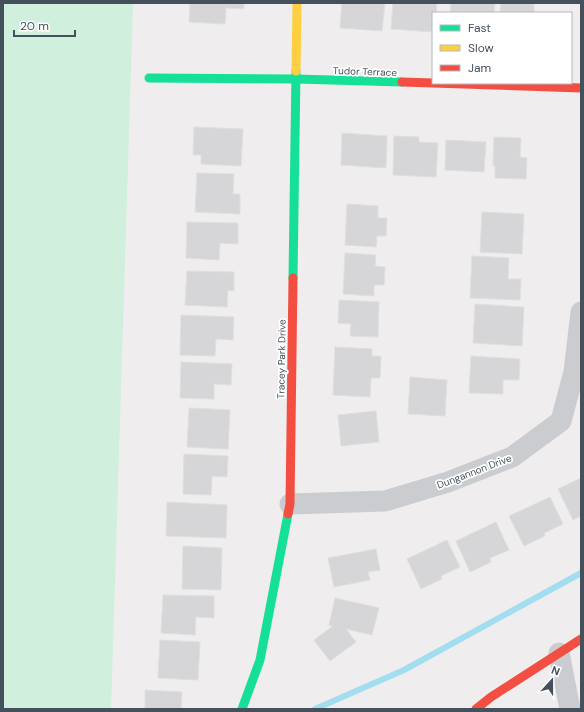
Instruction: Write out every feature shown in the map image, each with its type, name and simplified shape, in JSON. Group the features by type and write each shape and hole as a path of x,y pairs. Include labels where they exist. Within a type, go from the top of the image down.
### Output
{"street":[{"name":"Tracey Park Drive","path":"242,709 260,660 290,504 297,3"},
{"name":"Tudor Terrace","path":"149,78 296,79 432,83"},
{"name":"Tudor Terrace","path":"454,84 581,88"},
{"name":"Dungannon Drive","path":"290,504 385,501 448,482 512,457 561,421 574,372 581,312"},
{"path":"476,709 491,697 581,639"},
{"path":"559,653 570,709"}],"green space":[{"path":"3,3 133,3 111,709 3,709"}],"building":[{"path":"190,3 244,3 244,9 226,8 225,24 189,22"},
{"path":"342,3 385,3 382,31 340,28"},
{"path":"393,3 437,3 436,12 432,12 432,32 391,29"},
{"path":"451,3 495,3 494,12 450,12"},
{"path":"501,3 534,3 534,12 500,12"},
{"path":"194,127 243,129 241,166 201,164 201,155 193,155"},
{"path":"342,133 387,136 386,168 341,165"},
{"path":"394,136 419,137 419,142 438,143 436,177 393,175"},
{"path":"494,137 521,138 520,157 527,158 526,179 495,178 495,166 493,166"},
{"path":"446,140 486,142 484,172 445,170"},
{"path":"197,173 234,174 233,194 240,194 240,214 195,212"},
{"path":"347,204 378,206 378,218 387,218 386,236 377,236 376,247 345,245"},
{"path":"482,212 524,214 522,254 480,252"},
{"path":"187,222 238,223 238,244 220,243 219,260 186,258"},
{"path":"345,253 376,255 375,266 385,267 384,285 374,285 374,296 343,294"},
{"path":"472,256 509,258 508,279 521,279 520,300 470,298"},
{"path":"187,271 234,272 234,291 228,290 227,307 185,305"},
{"path":"339,300 379,302 378,337 350,336 351,324 338,323"},
{"path":"475,304 524,307 522,346 473,343"},
{"path":"181,315 234,317 233,340 216,339 215,356 180,355"},
{"path":"335,347 372,349 372,356 381,356 380,378 371,378 370,397 333,395"},
{"path":"471,356 520,359 519,380 503,380 503,394 469,393"},
{"path":"181,362 232,364 231,385 214,384 214,399 180,398"},
{"path":"410,377 447,380 445,416 408,414"},
{"path":"189,408 230,410 228,449 187,447"},
{"path":"376,411 379,442 341,446 338,415"},
{"path":"184,454 228,456 227,477 212,476 211,495 183,494"},
{"path":"581,478 581,516 573,520 558,489"},
{"path":"550,497 563,524 544,533 545,536 524,546 509,516"},
{"path":"167,502 227,505 226,538 166,536"},
{"path":"496,522 509,550 490,558 491,562 470,572 456,541"},
{"path":"447,540 460,567 441,576 442,579 421,589 407,559"},
{"path":"183,546 222,548 221,590 182,589"},
{"path":"376,549 380,570 368,572 370,580 334,587 328,558"},
{"path":"163,595 214,596 214,618 196,617 195,635 161,633"},
{"path":"335,598 379,608 372,635 346,629 356,642 330,661 314,640 333,626 329,625"},
{"path":"160,640 200,642 198,680 158,678"},
{"path":"145,690 182,692 181,709 145,709"}],"waterway":[{"path":"315,709 404,670 581,573"}],"traffic: fast":[{"path":"293,278 296,71"},
{"path":"149,78 296,79 402,82"},
{"path":"242,709 260,660 288,514"}],"traffic: slow":[{"path":"296,71 297,3"}],"traffic: jam":[{"path":"402,82 432,83"},
{"path":"462,84 581,88"},
{"path":"288,514 290,504 293,278"},
{"path":"476,709 491,697 581,639"}]}
